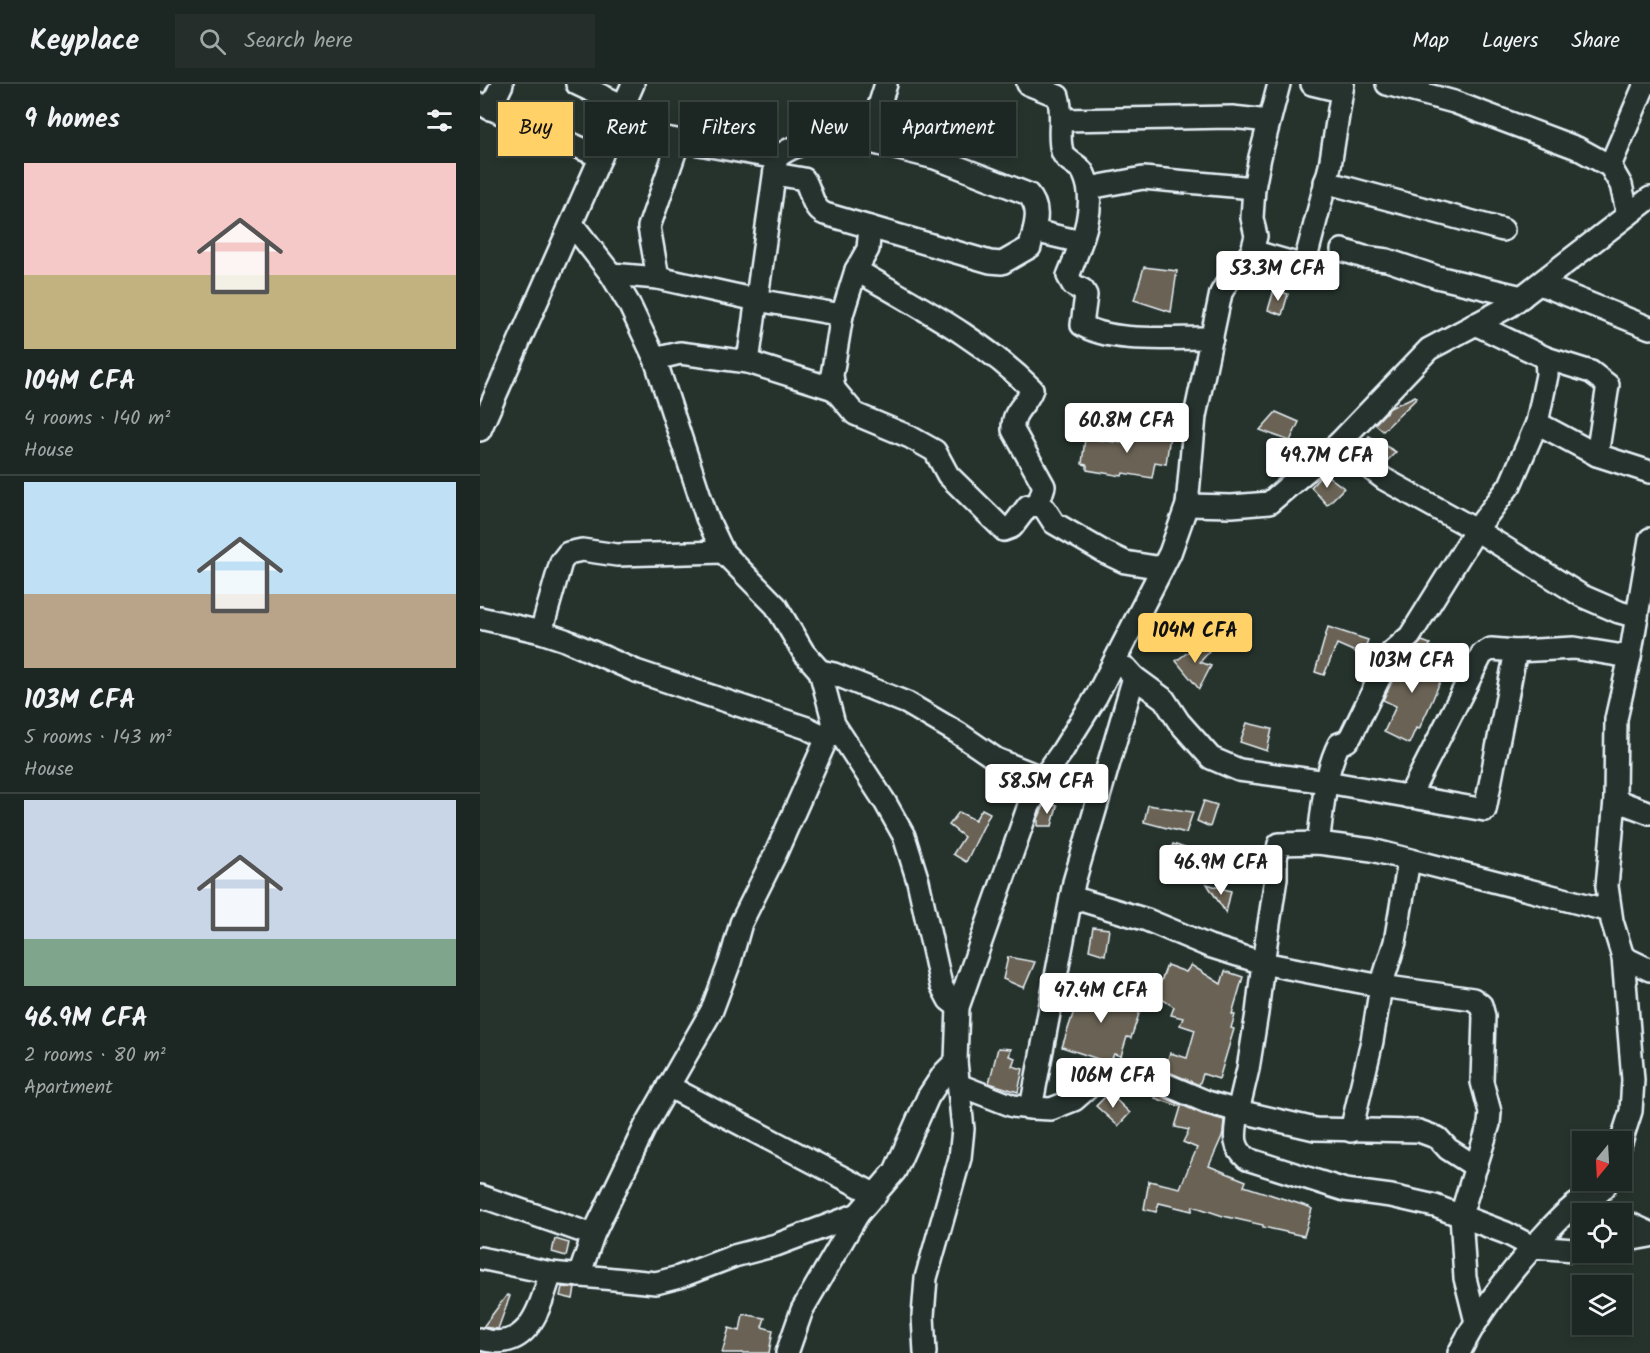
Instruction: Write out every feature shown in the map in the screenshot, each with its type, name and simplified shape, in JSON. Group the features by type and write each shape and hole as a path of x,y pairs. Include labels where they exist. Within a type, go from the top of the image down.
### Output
{"street":[{"path":"480,430 601,157 485,106 502,84"},
{"path":"577,84 615,102"},
{"path":"626,102 633,84"},
{"path":"869,138 886,84"},
{"path":"1028,84 1058,96 1062,120 1062,152 1078,165 1084,173 1089,188 1087,220 1068,276 1073,285 1083,290 1086,295 1081,322 1083,327 1137,338 1212,338"},
{"path":"925,1353 923,1316 926,1278 960,1158 963,1129 956,1061 958,1007 1028,808 1043,778 1096,697 1162,568 1184,519 1195,417 1221,293 1231,276 1242,266 1252,251 1256,236 1252,218 1254,188 1279,84"},
{"path":"1252,251 1304,266 1325,182 1342,88 1312,84"},
{"path":"1387,84 1454,102 1577,148 1610,166 1621,185 1628,215"},
{"path":"1610,166 1646,90"},
{"path":"1062,120 1232,117 1269,121"},
{"path":"668,139 776,166 804,179 819,212 850,223 990,262 1002,263 1030,247 1038,218 1033,199 1028,194 935,158 869,141"},
{"path":"658,278 649,227 679,141"},
{"path":"748,362 776,166 781,153 789,149"},
{"path":"1089,188 1143,178 1254,188"},
{"path":"1325,182 1503,230"},
{"path":"1187,505 1232,506 1269,502 1338,444 1429,349 1510,306 1650,198"},
{"path":"572,224 610,274 629,304 655,359 707,518 723,552 776,606 804,653 820,671 830,731 885,802 904,836 918,881 940,985 949,1000 958,1007"},
{"path":"870,227 867,249 856,270 842,315 832,375 834,389 855,414 935,450 948,475 1004,530 1012,527 1028,507 1038,505 1045,510 1054,523 1104,552 1125,562 1162,568"},
{"path":"1034,231 1081,242"},
{"path":"1342,250 1364,257 1387,260 1437,277 1522,297"},
{"path":"856,270 969,335 1032,388 1029,397 1015,414 1012,422 1013,430 1044,486 1038,505"},
{"path":"610,274 658,278 757,300 842,315"},
{"path":"1540,284 1650,328"},
{"path":"1475,324 1546,358 1591,372 1608,385 1597,455"},
{"path":"655,359 680,352 748,362 834,389"},
{"path":"1318,843 1327,782 1335,751 1339,744 1347,741 1351,736 1364,714 1392,652 1410,636 1476,530 1510,485 1537,423 1547,375 1546,358"},
{"path":"1537,423 1597,455 1650,472"},
{"path":"1338,444 1384,479 1476,530 1582,596 1637,617"},
{"path":"1625,1131 1631,1111 1633,1080 1623,957 1610,911 1607,886 1615,800 1617,719 1650,539"},
{"path":"541,632 561,562 568,553 582,550 617,555 723,552"},
{"path":"480,618 541,632 636,671 807,728 830,731"},
{"path":"1409,797 1482,654 1491,650 1574,648 1630,657"},
{"path":"1114,658 1134,677 1164,699 1179,722 1211,758 1246,772 1261,772 1327,782 1485,810 1516,651"},
{"path":"820,671 834,674 907,703 996,759 1043,778"},
{"path":"1031,1108 1077,870 1134,677"},
{"path":"579,1276 592,1235 645,1127 712,1010 730,962 741,923 775,855 830,731"},
{"path":"1615,800 1650,813"},
{"path":"1572,1250 1533,1247 1506,1233 1435,1206 1345,1190 1247,1159 1238,1151 1235,1143 1238,1111 1248,1070 1269,933 1276,878 1275,858 1279,844 1318,843 1372,850 1610,911"},
{"path":"1352,1131 1372,1041 1381,986 1395,942 1408,860"},
{"path":"1071,897 1147,920 1209,946 1263,963 1381,986 1473,999 1481,1005 1484,1016 1482,1082 1490,1112 1489,1124 1461,1215 1466,1278 1476,1322"},
{"path":"1623,957 1650,970"},
{"path":"787,1353 802,1310 831,1257 858,1214 895,1171 928,1097 944,1073 956,1061"},
{"path":"959,1085 1013,1106 1051,1109 1074,1100 1090,1086 1111,1076 1146,1076 1206,1102 1315,1129 1419,1131 1438,1138 1448,1149 1476,1167"},
{"path":"668,1086 876,1195"},
{"path":"1459,1353 1502,1282 1533,1247 1579,1202 1594,1197 1600,1191"},
{"path":"480,1196 592,1235"},
{"path":"1594,1197 1601,1203"},
{"path":"480,1258 551,1273 643,1282 668,1280 776,1245 858,1214"},
{"path":"1632,1225 1650,1235"},
{"path":"1632,1239 1650,1235"},
{"path":"480,1339 505,1342 518,1337 530,1327 538,1313 551,1273"}],"building":[{"path":"1144,267 1177,271 1171,312 1134,300"},
{"path":"1274,290 1288,294 1282,315 1268,310"},
{"path":"1415,396 1417,398 1383,431 1375,424 1390,408"},
{"path":"1276,412 1299,422 1290,441 1260,430"},
{"path":"1129,429 1170,435 1166,464 1155,462 1152,478 1087,470 1087,465 1082,464 1085,438 1129,444"},
{"path":"1369,436 1396,452 1385,463 1362,446"},
{"path":"1324,473 1344,488 1327,505 1311,487"},
{"path":"1328,627 1368,640 1362,655 1337,644 1324,675 1315,672"},
{"path":"1422,641 1430,644 1424,662 1445,670 1419,729 1416,728 1409,744 1384,732 1396,706 1383,700 1401,663 1408,666 1414,649"},
{"path":"1202,642 1209,652 1200,662 1211,666 1199,689 1176,661"},
{"path":"1247,723 1272,729 1267,751 1240,742"},
{"path":"1204,801 1217,805 1210,827 1197,821"},
{"path":"1045,803 1057,806 1052,826 1038,826 1038,819"},
{"path":"1148,805 1193,812 1186,833 1144,822"},
{"path":"982,809 990,813 966,862 953,854 964,837 949,825 959,812 975,820"},
{"path":"1173,844 1205,855 1194,880 1166,866"},
{"path":"1207,884 1231,891 1226,913"},
{"path":"1093,927 1109,929 1105,955 1089,950"},
{"path":"1008,957 1035,962 1024,988 1003,979"},
{"path":"1167,965 1186,972 1191,965 1221,984 1225,971 1243,977 1232,1014 1235,1015 1231,1028 1234,1029 1219,1079 1203,1074 1199,1085 1164,1070 1170,1053 1187,1058 1195,1030 1180,1025 1183,1018 1171,1015 1174,1007 1156,995"},
{"path":"1086,981 1114,990 1112,996 1141,1008 1131,1038 1127,1037 1121,1056 1114,1054 1110,1063 1062,1047"},
{"path":"998,1048 1011,1049 1009,1056 1015,1058 1012,1066 1023,1069 1018,1092 989,1083"},
{"path":"1109,1093 1130,1113 1118,1126 1096,1106"},
{"path":"1157,1094 1202,1114 1224,1120 1223,1134 1209,1166 1246,1181 1244,1186 1312,1209 1304,1236 1263,1227 1263,1225 1193,1206 1192,1211 1159,1203 1156,1212 1144,1209 1149,1181 1180,1188 1197,1148 1183,1142 1189,1130 1175,1127 1181,1107 1155,1098"},
{"path":"555,1239 569,1243 566,1256 552,1252"},
{"path":"562,1287 575,1288 573,1299 560,1296"},
{"path":"507,1295 510,1296 498,1329 483,1327"},
{"path":"743,1314 765,1318 762,1327 773,1330 769,1353 722,1353 729,1328 740,1331"}]}
